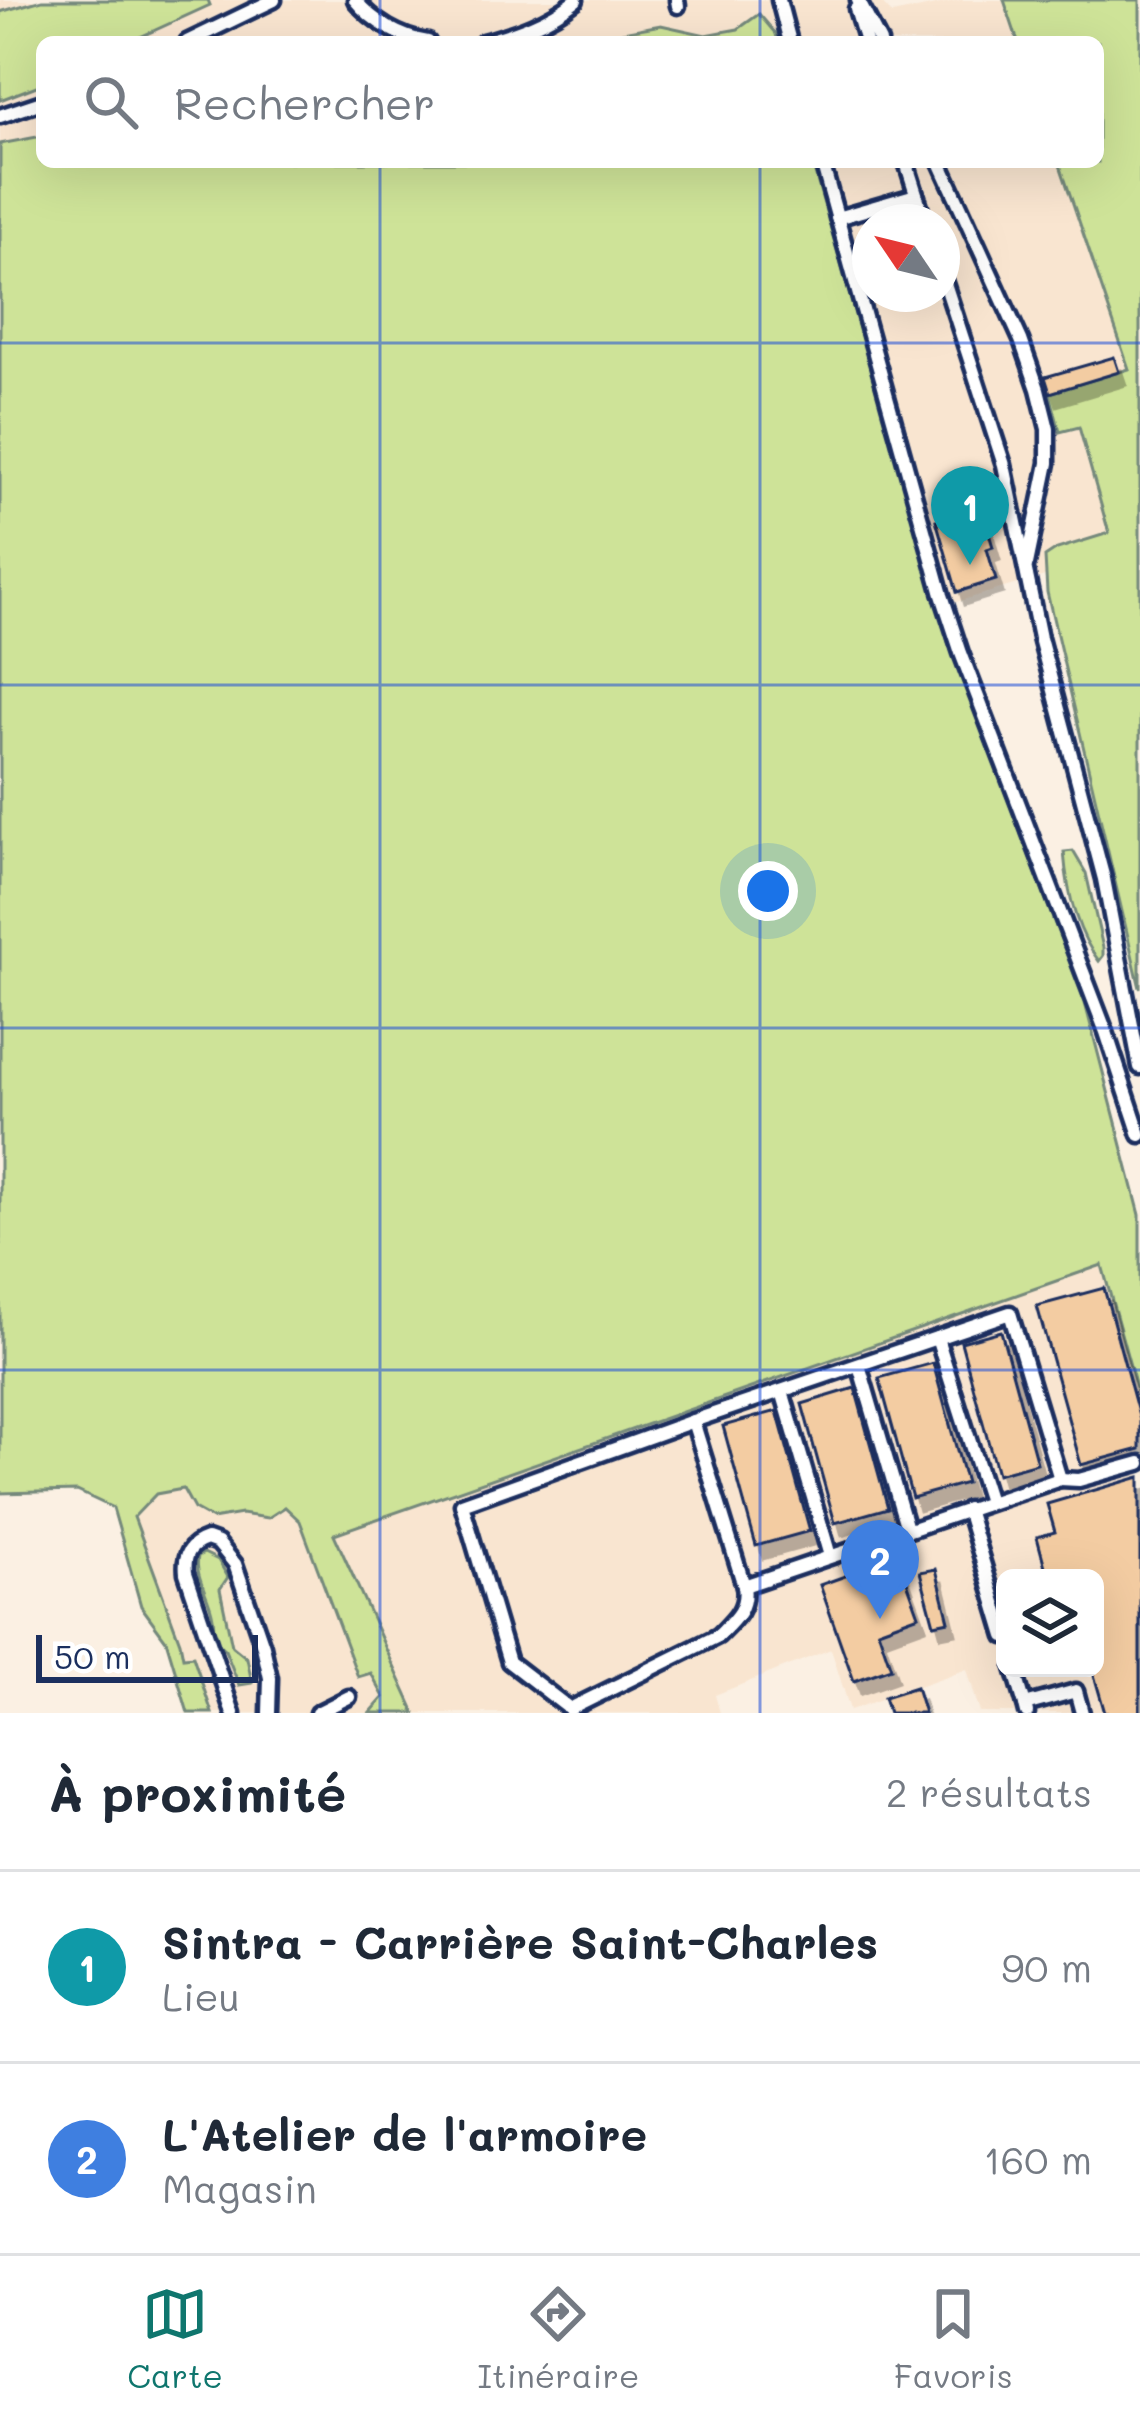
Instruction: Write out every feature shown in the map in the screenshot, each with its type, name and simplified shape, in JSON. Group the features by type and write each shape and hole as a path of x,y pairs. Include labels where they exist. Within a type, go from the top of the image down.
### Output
{"lane":[{"path":"199,36 274,0"},
{"path":"355,0 405,36"},
{"path":"504,36 556,15 576,0"},
{"path":"779,0 788,36"},
{"path":"855,0 864,36"},
{"path":"855,0 876,36"},
{"path":"0,116 36,104"},
{"path":"824,168 962,653 1106,1032 1140,1135"},
{"path":"908,168 919,204"},
{"path":"943,168 1021,340 1048,429 1048,463 1025,571"},
{"path":"837,218 916,195"},
{"path":"954,312 1004,465 1040,638 1104,879 1140,1067"},
{"path":"693,1421 744,1586 744,1604 718,1636 570,1709 509,1662 462,1504 693,1421 1010,1313 1060,1479"},
{"path":"937,1338 989,1502"},
{"path":"859,1365 908,1529"},
{"path":"782,1391 830,1556"},
{"path":"744,1586 1060,1479 1079,1480 1140,1463"},
{"path":"967,1509 996,1606"},
{"path":"233,1713 186,1573 184,1559 189,1550 207,1538 218,1543 235,1564 263,1646 270,1678 269,1713"},
{"path":"1017,1677 1026,1709 1076,1690 1082,1713"},
{"path":"317,1713 349,1697"}],"shaded area":[{"path":"0,0 879,0 892,14 960,0 1004,0 1016,36 776,36 759,15 738,29 706,35 661,25 621,36 36,36 36,164 0,175"},
{"path":"814,168 1061,168 1140,401 1140,548 939,607 855,312 960,312 960,204 852,204 852,302"},
{"path":"1103,1265 1140,1402 1140,1713 980,1713 967,1669 850,1710 831,1649 715,1695 720,1713 415,1713 333,1535"},
{"path":"264,1487 300,1520 357,1676 371,1672 384,1697 370,1713 188,1713 134,1517 156,1494"}],"green space":[{"path":"42,0 208,0 210,5 142,36 36,36 36,86 0,100 0,12"},
{"path":"1004,0 1140,0 1140,988 1047,592 1045,557 1109,533 1079,427 1060,432 1050,393 1129,369 1061,168 1104,168 1104,36 1016,36"},
{"path":"759,14 776,36 620,36 661,25 706,35 738,29"},
{"path":"36,137 36,168 814,168 948,642 1085,1003 1140,1215 1140,1402 1102,1265 334,1534 415,1713 370,1713 384,1697 371,1673 358,1677 300,1521 285,1507 268,1518 241,1514 212,1519 194,1509 183,1489 156,1494 134,1517 183,1657 193,1656 212,1713 188,1713 166,1640 141,1606 113,1508 77,1491 0,1493 0,144"},
{"path":"1073,851 1086,873 1103,948 1099,961 1084,937 1070,895 1064,852"},
{"path":"204,1553 218,1560 228,1577 220,1589 232,1646 247,1658 252,1683 239,1685 213,1634 212,1613 197,1565 198,1556"}],"building":[{"path":"1114,357 1119,372 1050,393 1045,377"},
{"path":"981,506 993,547 987,549 996,580 957,592 936,520"},
{"path":"1104,1288 1140,1420 1140,1449 1081,1465 1037,1306"},
{"path":"1001,1331 1037,1463 997,1474 961,1342"},
{"path":"933,1363 966,1483 912,1498 879,1378"},
{"path":"855,1388 888,1508 835,1523 802,1404"},
{"path":"777,1411 810,1531 756,1546 723,1426"},
{"path":"1140,1477 1140,1713 1105,1713 1095,1677 1104,1677 1104,1569 1046,1569 1037,1537 1055,1532 1047,1504"},
{"path":"898,1557 919,1615 878,1630 891,1668 854,1681 820,1585"},
{"path":"936,1569 949,1621 934,1624 920,1572"},
{"path":"916,1687 924,1713 889,1713 884,1697"}],"place":[{"name":"Sintra - Carrière Saint-Charles","path":"970,565"},
{"name":"L'Atelier de l'armoire","path":"880,1619"}]}
